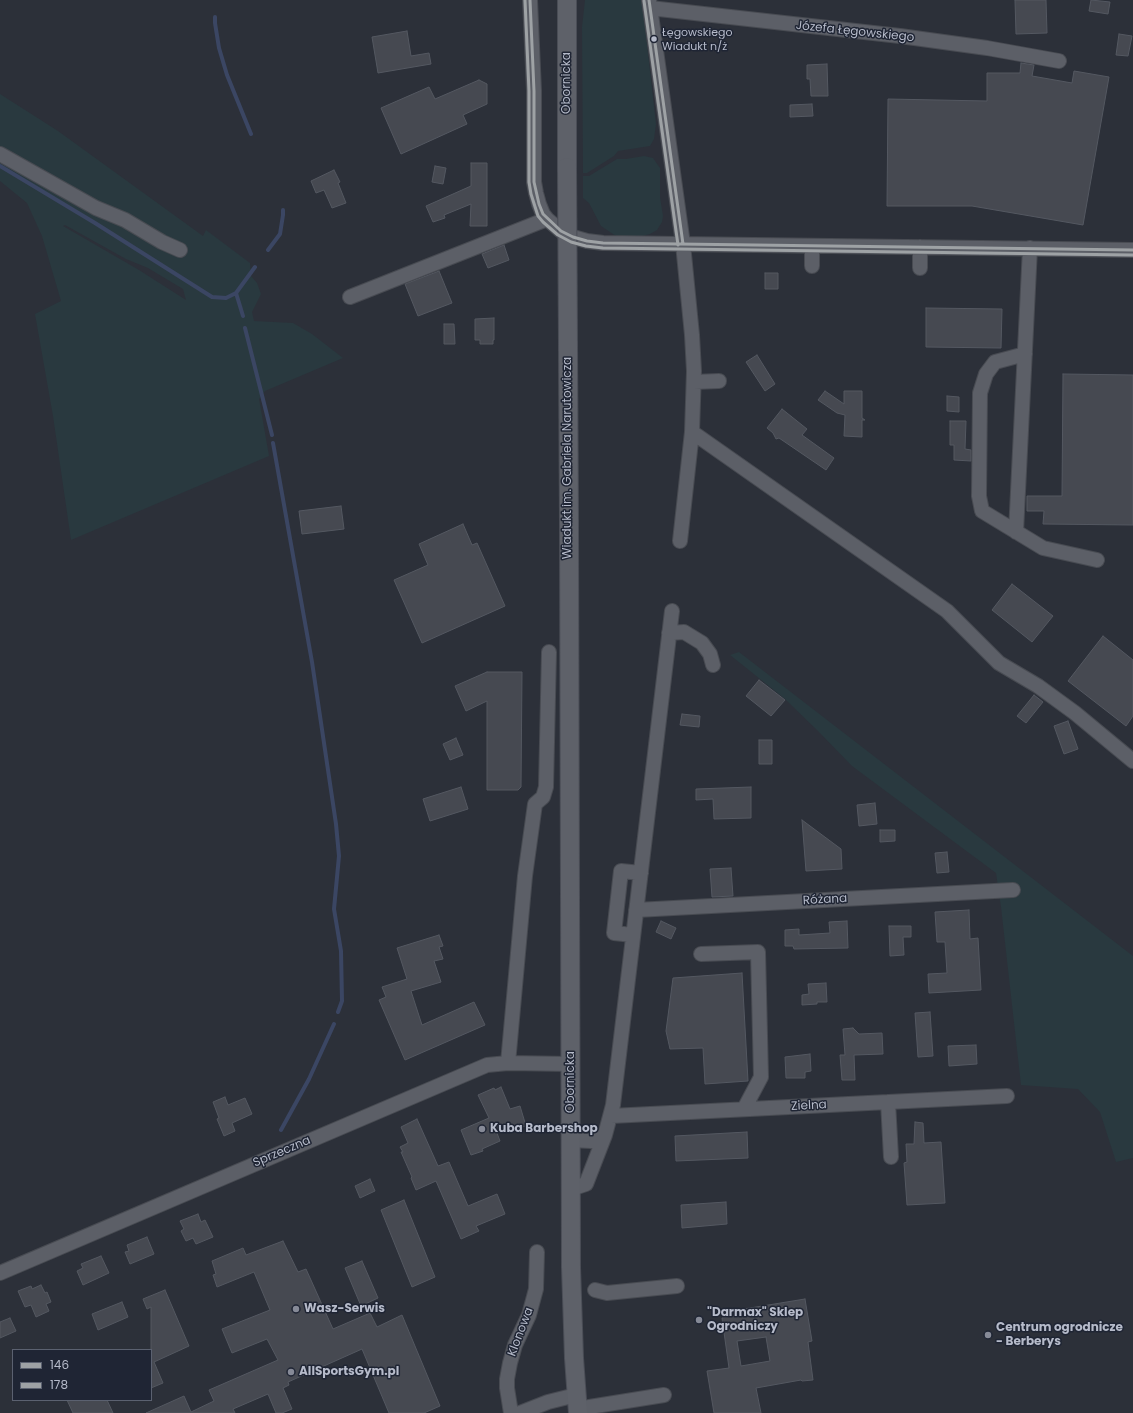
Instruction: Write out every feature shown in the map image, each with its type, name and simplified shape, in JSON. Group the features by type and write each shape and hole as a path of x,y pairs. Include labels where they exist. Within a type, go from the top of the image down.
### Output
{"main road":[{"name":"Obornicka","path":"567,0 567,167"},
{"name":"Wiadukt im. Gabriela Narutowicza","path":"567,167 570,750"},
{"name":"Obornicka","path":"570,750 572,1310 577,1406"}],"street":[{"path":"530,0 534,84 534,182 542,214 561,231 586,241 603,243 812,246 878,241 920,247 1133,250"},
{"path":"650,4 683,244 692,335 694,382 692,432 680,541"},
{"name":"Józefa Łęgowskiego","path":"650,4 839,30 900,36 987,48 1059,61"},
{"path":"0,154 96,208 125,220 162,242 180,250"},
{"path":"350,297 547,220"},
{"path":"812,246 812,266"},
{"path":"920,247 920,268"},
{"path":"1016,532 1030,248"},
{"path":"1025,354 995,362 986,374 980,393 979,496 982,511 1043,548 1097,560"},
{"path":"694,382 719,381"},
{"path":"692,432 764,478 947,611 999,663 1038,686 1075,713 1133,762"},
{"path":"571,1189 586,1184 611,1116 672,611"},
{"path":"670,633 684,632 702,643 710,654 713,665"},
{"path":"508,1063 525,876 535,804 543,797 546,787 549,652"},
{"path":"633,935 614,934 621,871 641,873"},
{"name":"Różana","path":"636,910 1013,890"},
{"path":"701,954 758,952 760,1076 744,1109"},
{"name":"Sprzeczna","path":"0,1273 487,1065 508,1063 570,1064"},
{"name":"Zielna","path":"611,1116 1007,1096"},
{"path":"888,1102 891,1157"},
{"path":"571,1140 590,1141 605,1135"},
{"name":"Klonowa","path":"510,1413 507,1388 509,1368 515,1345 529,1315 536,1289 537,1252"},
{"path":"595,1290 608,1293 677,1286"},
{"path":"520,1413 548,1402 577,1406 664,1395"}],"shaded area":[{"path":"585,0 642,0 656,124 654,139 650,146 618,151 614,156 587,173 583,173 582,27"},
{"path":"0,94 58,131 203,236 206,230 250,263 251,276 257,283 261,294 252,312 254,321 293,323 312,334 343,358 265,391 259,399 269,456 71,540 53,416 35,314 61,301 42,236 27,203 0,181","holes":["65,225 126,259 148,268 183,289 186,300 139,270 63,226"]},
{"path":"644,156 653,158 660,168 660,197 663,216 662,222 657,230 650,234 643,236 616,236 601,226 589,203 583,198 583,176 589,176 617,159"},
{"path":"739,652 1133,956 1133,1158 1116,1162 1100,1112 1078,1089 1021,1085 996,873 852,766 785,699 730,655"}],"building":[{"path":"1015,0 1046,0 1047,33 1016,34"},
{"path":"1091,0 1110,2 1108,14 1089,11"},
{"path":"407,31 411,56 429,53 431,64 378,73 372,37"},
{"path":"1119,34 1132,36 1128,56 1116,55"},
{"path":"1021,63 1034,65 1032,76 1072,83 1074,71 1109,77 1083,225 972,206 887,206 888,99 987,101 987,73 1020,73"},
{"path":"827,64 828,96 811,96 810,79 807,79 807,65"},
{"path":"479,80 487,84 487,104 463,115 467,124 401,154 381,108 429,87 435,99"},
{"path":"812,104 813,116 790,117 790,105"},
{"path":"471,163 487,163 487,226 470,226 471,204 444,215 445,218 433,222 426,206 471,186"},
{"path":"435,166 446,168 443,184 432,182"},
{"path":"334,170 340,182 338,183 346,203 332,208 324,190 316,193 311,181"},
{"path":"504,245 509,260 488,268 482,254"},
{"path":"439,271 452,303 418,316 405,284"},
{"path":"765,273 778,273 778,289 765,289"},
{"path":"926,308 1002,309 1001,348 926,347"},
{"path":"494,318 493,344 480,344 480,340 475,340 475,319"},
{"path":"444,324 454,324 455,344 444,344"},
{"path":"757,355 775,384 765,391 746,362"},
{"path":"1063,374 1133,375 1133,525 1043,524 1044,511 1027,511 1027,496 1062,496"},
{"path":"825,391 844,404 844,391 862,391 862,418 865,420 862,420 862,437 844,436 845,415 837,413 818,400"},
{"path":"947,396 959,397 959,412 947,411"},
{"path":"782,409 807,429 802,435 834,458 826,470 779,438 776,439 773,433 767,428"},
{"path":"950,421 966,421 965,449 971,450 971,461 954,460 954,445 950,445"},
{"path":"341,506 344,529 302,534 299,511"},
{"path":"463,524 472,545 477,543 505,606 422,643 394,580 428,565 419,544"},
{"path":"1012,584 1053,616 1032,642 992,610"},
{"path":"1103,636 1133,660 1133,716 1126,726 1068,681"},
{"path":"487,672 522,672 521,787 518,790 487,790 487,701 466,711 455,686"},
{"path":"759,680 785,700 771,716 746,696"},
{"path":"1034,695 1043,702 1026,723 1017,716"},
{"path":"682,714 700,716 699,727 680,725"},
{"path":"1068,721 1078,749 1064,754 1054,726"},
{"path":"456,738 463,755 450,760 443,744"},
{"path":"759,740 772,740 772,764 759,764"},
{"path":"461,787 468,809 430,821 423,799"},
{"path":"751,787 751,818 714,819 713,799 696,800 696,789"},
{"path":"875,803 877,824 859,826 857,805"},
{"path":"802,820 841,849 842,869 806,871"},
{"path":"880,830 895,830 895,841 880,842"},
{"path":"947,852 949,872 937,873 935,853"},
{"path":"731,868 733,896 712,897 710,869"},
{"path":"969,910 970,939 978,938 981,990 929,993 928,974 947,973 945,942 937,942 935,912"},
{"path":"661,921 676,928 671,939 656,932"},
{"path":"847,921 848,948 794,949 793,946 785,946 785,930 799,929 799,935 830,933 829,922"},
{"path":"889,926 911,926 911,937 903,937 904,955 890,956"},
{"path":"439,935 443,946 439,947 443,959 434,961 441,982 411,991 422,1025 474,1002 485,1025 405,1060 379,1000 386,997 382,987 407,979 397,948"},
{"path":"742,973 748,1081 705,1084 703,1048 670,1049 666,1031 673,978"},
{"path":"826,983 827,1002 802,1005 802,995 809,994 808,984"},
{"path":"930,1012 933,1056 918,1057 915,1013"},
{"path":"853,1028 859,1034 882,1033 883,1054 854,1055 855,1080 842,1080 840,1055 845,1055 843,1029"},
{"path":"976,1045 977,1064 949,1066 948,1046"},
{"path":"810,1054 811,1071 805,1072 805,1078 786,1078 785,1057"},
{"path":"501,1087 510,1109 520,1106 526,1126 497,1133 500,1141 482,1149 483,1151 471,1155 461,1130 489,1118 478,1095 494,1088 495,1090"},
{"path":"225,1097 228,1105 245,1098 252,1114 232,1123 235,1131 224,1136 217,1119 219,1118 213,1102"},
{"path":"417,1119 438,1166 449,1162 468,1206 497,1194 505,1214 476,1226 479,1231 461,1239 436,1181 416,1190 401,1152 403,1152 400,1147 408,1143 401,1127"},
{"path":"915,1122 923,1123 924,1143 941,1142 945,1203 907,1205 904,1163 907,1162 906,1144 914,1144"},
{"path":"747,1132 748,1158 676,1161 675,1136"},
{"path":"370,1179 375,1191 360,1198 355,1186"},
{"path":"404,1200 435,1277 412,1287 381,1210"},
{"path":"726,1202 727,1224 682,1228 681,1205"},
{"path":"198,1214 201,1222 205,1220 213,1237 196,1244 193,1238 186,1241 181,1231 184,1229 180,1221"},
{"path":"147,1237 154,1254 130,1264 125,1252 129,1251 127,1245"},
{"path":"283,1241 298,1272 306,1269 333,1329 370,1313 377,1327 402,1315 440,1406 424,1413 389,1413 362,1349 288,1382 289,1385 283,1388 292,1409 282,1413 276,1413 268,1394 233,1409 235,1413 146,1413 184,1396 191,1412 214,1401 209,1390 278,1360 267,1339 232,1353 222,1329 270,1310 254,1272 217,1287 213,1275 216,1274 212,1261 243,1248 246,1255"},
{"path":"101,1256 109,1273 83,1285 77,1271 83,1268 81,1264"},
{"path":"362,1261 378,1298 361,1306 345,1268"},
{"path":"41,1285 45,1293 47,1292 51,1302 46,1304 49,1311 36,1317 31,1305 25,1307 18,1291 31,1286 32,1289"},
{"path":"165,1290 189,1346 154,1362 163,1383 152,1388 151,1307 147,1309 143,1299"},
{"path":"805,1299 812,1341 808,1342 813,1380 801,1380 756,1388 761,1413 714,1413 707,1371 729,1368 722,1318 745,1314 744,1309","holes":["766,1337 770,1361 741,1366 737,1341"]},
{"path":"122,1302 128,1317 98,1330 92,1314"},
{"path":"10,1318 16,1331 0,1338 0,1322"},
{"path":"67,1401 107,1401 113,1413 73,1413"}],"waterway":[{"path":"215,17 219,48 227,75 251,134"},
{"path":"0,166 95,223 212,297 226,298 236,293"},
{"path":"268,250 280,234 283,210"},
{"path":"243,316 236,293 255,267"},
{"path":"245,328 272,435"},
{"path":"273,443 312,662 336,824 339,856 334,909 341,951 342,1001 338,1012"},
{"path":"281,1130 309,1079 334,1024"}],"transit line":[{"name":"178","path":"525,0 529,91 529,182 531,194 538,216 558,235 571,242 603,248 1133,255"},
{"name":"146","path":"530,0 534,91 534,182 543,214 561,231 573,237 603,243 1133,250"},
{"name":"146","path":"649,0 683,244"},
{"name":"178","path":"644,1 678,245"}],"place":[{"name":"Łęgowskiego Wiadukt n/ż","path":"654,39"},
{"name":"Kuba Barbershop","path":"482,1129"},
{"name":"Wasz-Serwis","path":"296,1309"},
{"name":"\"Darmax\" Sklep Ogrodniczy","path":"699,1320"},
{"name":"Centrum ogrodnicze - Berberys","path":"988,1335"},
{"name":"AllSportsGym.pl","path":"291,1372"}]}
